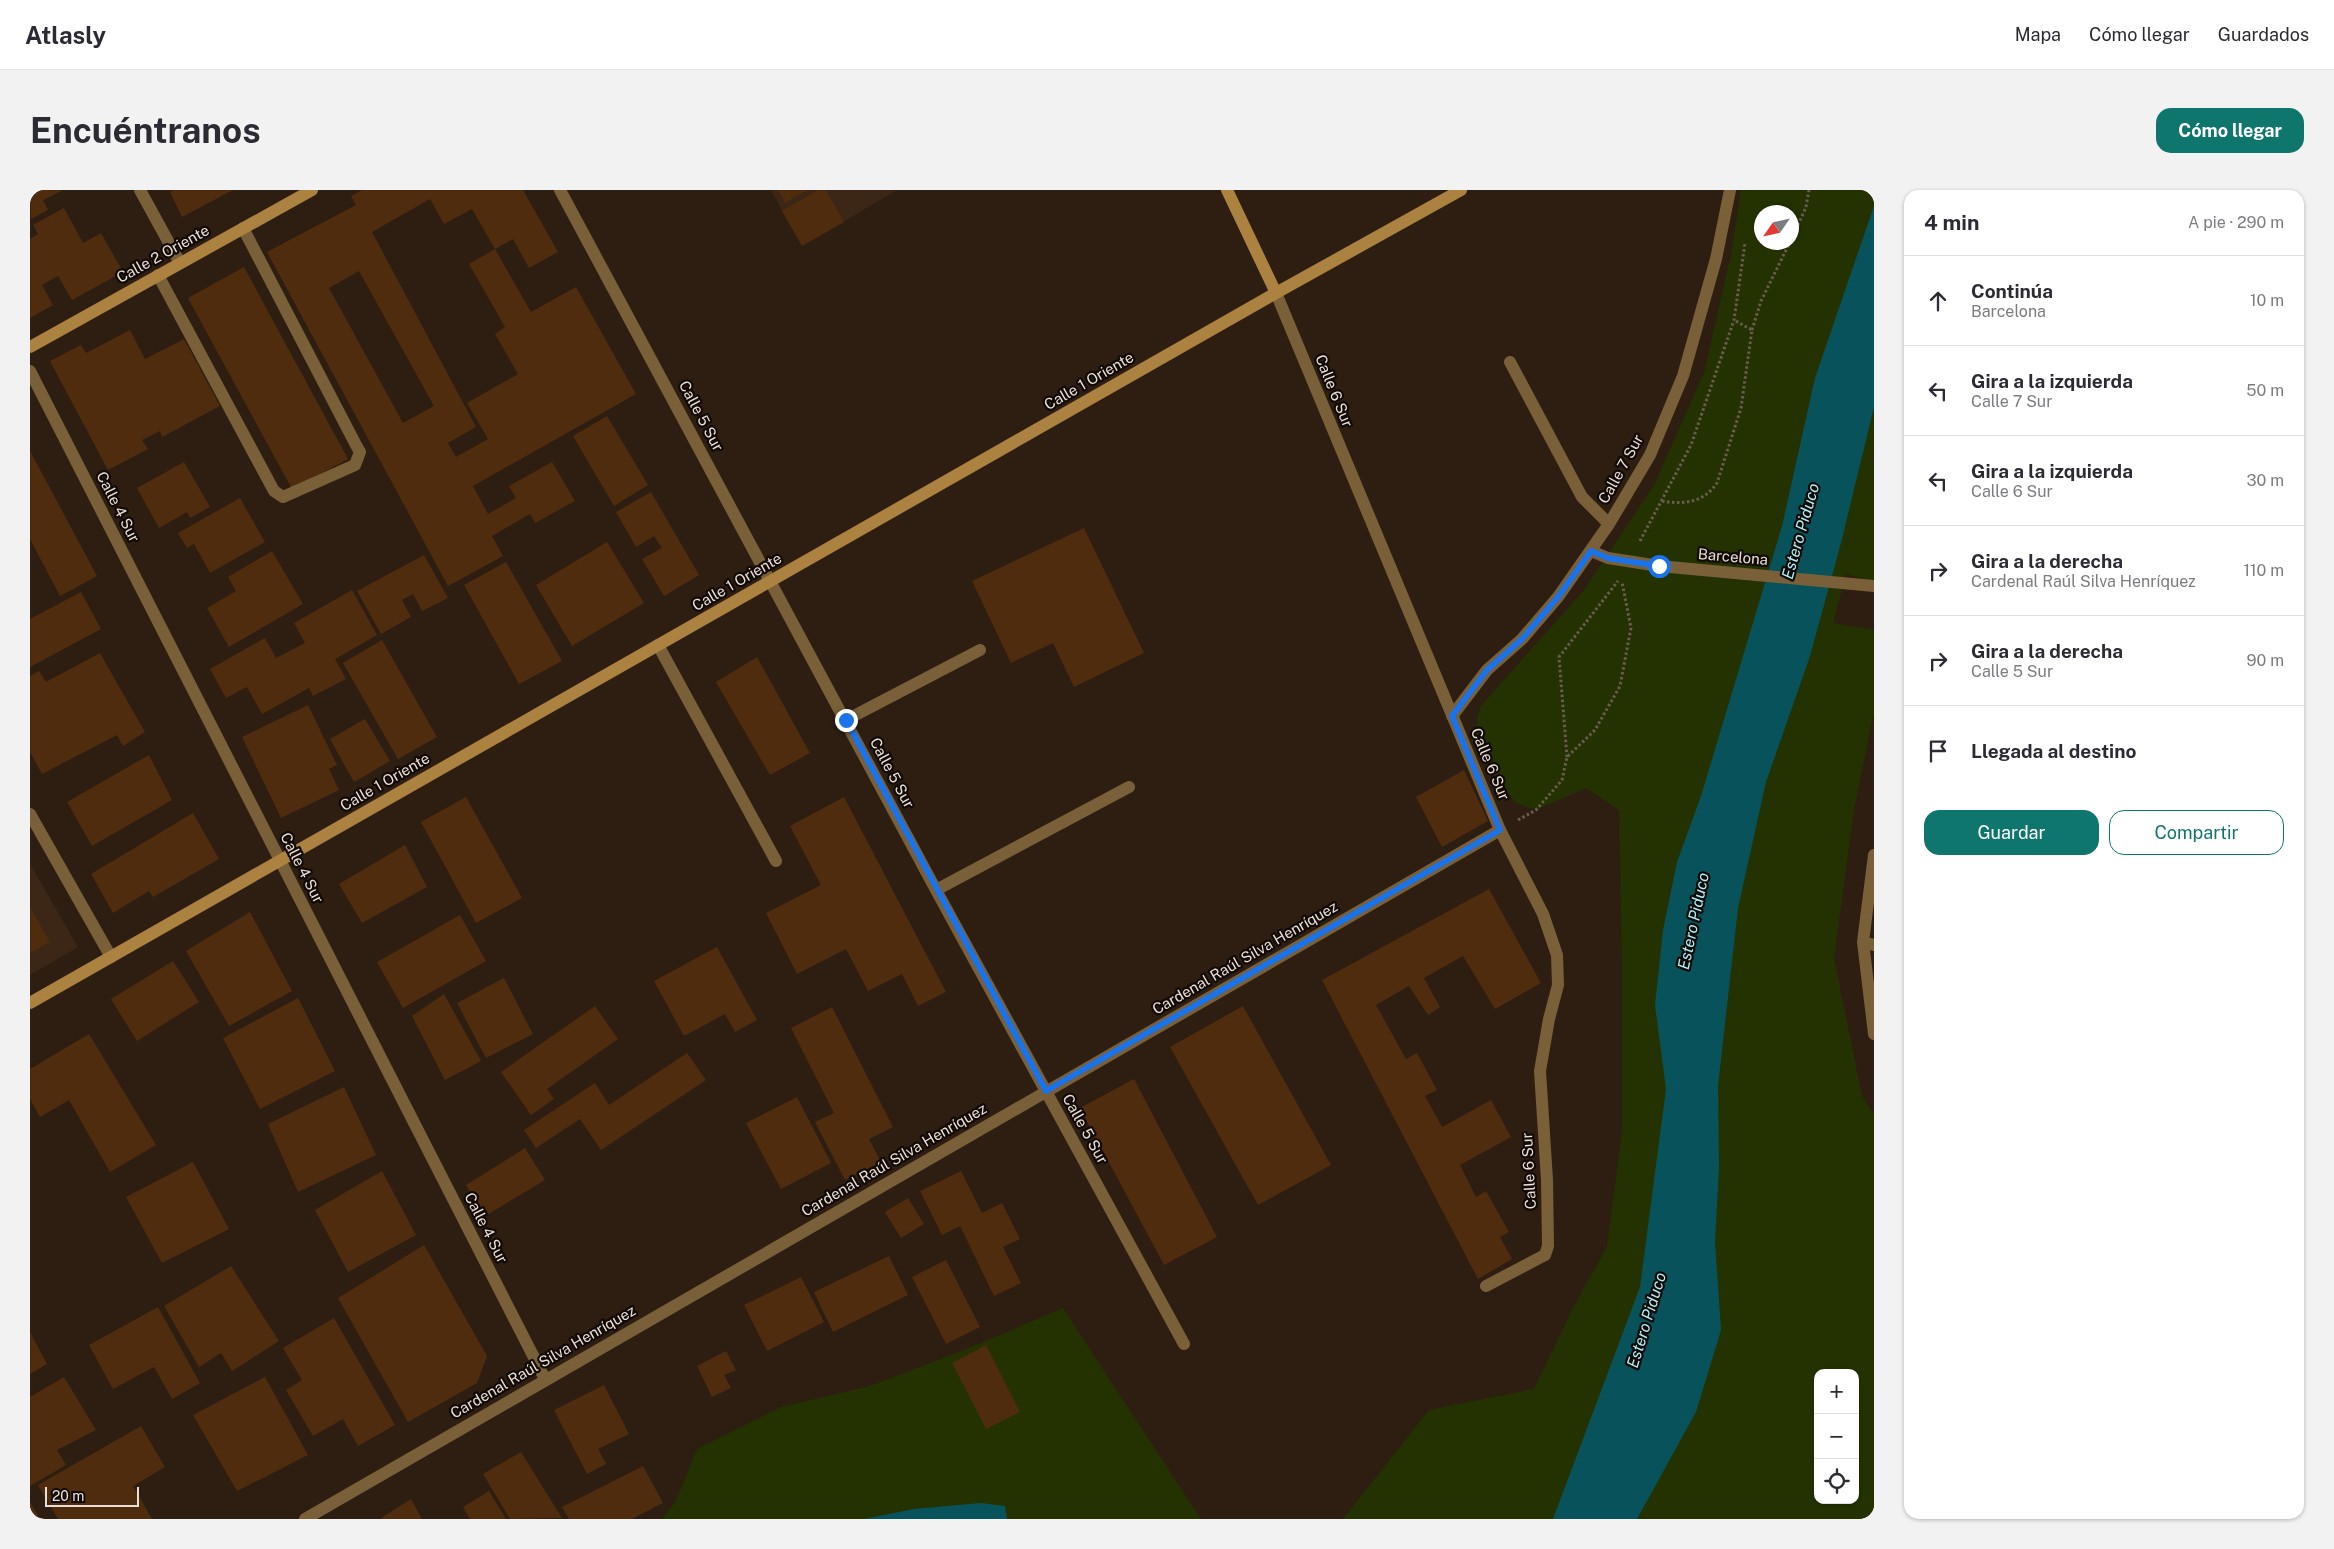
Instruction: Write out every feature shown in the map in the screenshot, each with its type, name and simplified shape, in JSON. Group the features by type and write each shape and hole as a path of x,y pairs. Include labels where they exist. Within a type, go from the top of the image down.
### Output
{"main road":[{"name":"Calle 2 Oriente","path":"30,347 312,190"},
{"name":"Calle 6 Sur","path":"1227,190 1276,293"},
{"name":"Calle 1 Oriente","path":"30,1003 1276,293 1461,190"}],"street":[{"path":"140,190 180,263"},
{"name":"Calle 5 Sur","path":"560,190 936,890 1184,1344"},
{"name":"Calle 7 Sur","path":"1452,716 1487,670 1522,639 1558,597 1609,524 1650,455 1683,376 1716,259 1730,190"},
{"path":"158,275 274,492 283,497 356,465 360,452 243,228"},
{"name":"Calle 6 Sur","path":"1276,293 1500,830 1543,914 1557,955 1558,985 1549,1019 1540,1071 1547,1180 1548,1246 1545,1255 1486,1286"},
{"path":"1510,362 1582,497 1609,524"},
{"name":"Calle 4 Sur","path":"30,371 545,1379"},
{"name":"Barcelona","path":"1591,551 1608,558 1659,566 1874,586"},
{"path":"658,645 776,861"},
{"path":"846,720 980,650"},
{"path":"936,890 1129,787"},
{"path":"30,814 112,957"},
{"name":"Cardenal Raúl Silva Henríquez","path":"305,1519 1500,830"},
{"path":"1874,855 1869,943 1874,1034"}],"path":[{"path":"1799,223 1806,207 1809,190"},
{"path":"1662,500 1676,503 1695,501 1710,492 1717,483 1741,408 1752,330 1762,301 1787,250"},
{"path":"1734,320 1752,330"},
{"path":"1500,830 1536,810 1562,780 1567,758 1595,730 1620,686 1631,628 1621,577"}],"shaded area":[{"path":"771,190 897,190 802,246"},
{"path":"30,864 78,947 30,975"}],"green space":[{"path":"1741,190 1874,190 1874,582 1846,574 1833,623 1874,630 1874,712 1854,810 1834,958 1862,1096 1874,1114 1874,1519 1343,1519 1429,1410 1534,1389 1573,1308 1607,1247 1622,1130 1622,961 1619,810 1586,788 1536,810 1515,802 1487,761 1475,732 1480,707 1584,590 1654,485 1704,373 1731,255"},
{"path":"1063,1308 1201,1519 662,1519 676,1501 697,1449 781,1407 870,1386 962,1351"}],"water":[{"name":"Estero Piduco","path":"1874,206 1874,407 1841,543 1810,656 1766,782 1738,908 1718,1086 1719,1168 1715,1242 1721,1330 1696,1412 1637,1519 1553,1519 1640,1287 1666,1089 1655,1005 1663,930 1677,862 1701,796 1782,526 1815,378"},
{"path":"981,1503 1005,1506 1007,1519 864,1519 914,1509"}],"building":[{"path":"30,190 63,190 43,200 48,210 31,219"},
{"path":"173,190 233,190 182,217 170,192"},
{"path":"362,190 523,190 558,252 529,268 513,239 495,249 531,312 576,287 636,394 473,486 488,514 516,498 509,486 552,462 575,501 535,523 530,514 492,536 503,556 448,586 267,252 356,205 351,196","holes":["430,199 444,224 472,209 495,249 469,264 505,327 495,334 518,374 467,403 488,439 456,457 448,443 476,427 372,232","359,271 434,406 403,423 329,288"]},
{"path":"778,190 807,190 785,203"},
{"path":"818,190 826,190 844,222 802,246 782,211"},
{"path":"64,208 83,243 101,233 123,272 72,300 58,276 42,285 53,305 30,318 30,239 38,234 33,225"},
{"path":"244,267 348,459 292,489 188,298"},
{"path":"130,330 145,359 184,339 220,406 162,437 160,431 142,440 148,449 108,470 50,361 81,345 86,353"},
{"path":"607,416 648,485 614,506 573,436"},
{"path":"30,451 97,576 60,596 30,539"},
{"path":"184,462 210,507 190,518 187,512 159,528 137,488"},
{"path":"651,492 699,575 664,596 642,559 662,548 654,536 636,547 616,512"},
{"path":"240,498 265,542 210,573 194,544 187,548 178,533"},
{"path":"1084,528 1144,653 1074,687 1053,643 1011,663 972,581"},
{"path":"607,542 644,603 572,646 536,585"},
{"path":"272,551 303,604 229,647 207,608 236,591 228,577"},
{"path":"424,555 448,598 422,611 413,594 402,600 411,617 381,634 357,591"},
{"path":"506,562 562,661 519,684 464,585"},
{"path":"352,590 377,635 335,659 346,679 313,696 309,688 262,714 247,687 226,698 210,669 265,638 276,658 305,643 294,623"},
{"path":"81,592 101,629 30,667 30,619"},
{"path":"382,640 437,737 398,759 343,663"},
{"path":"100,653 145,732 123,746 117,735 42,774 30,752 30,676 39,671 46,682"},
{"path":"757,657 810,753 770,775 716,682"},
{"path":"308,705 337,765 329,769 339,790 281,818 242,737"},
{"path":"365,719 390,761 354,782 330,739"},
{"path":"149,755 172,800 92,846 67,802"},
{"path":"1464,770 1488,821 1442,847 1416,797"},
{"path":"466,797 522,898 476,923 421,822"},
{"path":"844,797 946,992 918,1006 902,974 868,991 846,949 797,974 766,913 821,885 790,826"},
{"path":"193,813 219,859 153,897 149,891 113,913 91,874"},
{"path":"405,845 427,887 362,923 339,884"},
{"path":"1489,889 1541,983 1495,1009 1463,956 1424,978 1440,1007 1428,1015 1409,986 1376,1005 1406,1059 1417,1053 1437,1090 1425,1096 1442,1127 1491,1100 1511,1137 1460,1165 1476,1197 1486,1191 1509,1232 1500,1237 1512,1259 1478,1279 1322,980"},
{"path":"30,907 50,942 30,953"},
{"path":"250,912 292,991 229,1026 186,951"},
{"path":"460,915 486,961 403,1008 377,962"},
{"path":"717,947 757,1020 735,1032 725,1014 684,1036 654,981"},
{"path":"173,961 199,1002 137,1041 111,999"},
{"path":"504,978 533,1034 486,1058 457,1003"},
{"path":"444,994 481,1061 445,1080 412,1016"},
{"path":"298,998 335,1071 260,1109 223,1038"},
{"path":"595,1006 618,1039 547,1089 554,1099 531,1115 501,1072"},
{"path":"1243,1006 1331,1165 1258,1205 1170,1047"},
{"path":"832,1007 893,1127 869,1139 881,1162 845,1180 815,1122 834,1113 791,1028"},
{"path":"89,1034 156,1145 110,1172 69,1100 40,1117 30,1099 30,1069"},
{"path":"687,1053 706,1080 601,1150 580,1119 536,1148 524,1130 595,1083 609,1105"},
{"path":"1134,1079 1217,1237 1164,1265 1080,1108"},
{"path":"344,1087 376,1155 298,1192 268,1124"},
{"path":"797,1097 831,1163 781,1189 746,1123"},
{"path":"525,1148 545,1180 485,1216 466,1185"},
{"path":"193,1162 229,1229 162,1263 126,1197"},
{"path":"382,1171 416,1235 348,1272 315,1210"},
{"path":"961,1171 982,1213 1002,1203 1020,1239 1003,1247 1021,1283 994,1296 960,1226 942,1235 920,1191"},
{"path":"908,1198 924,1224 901,1238 885,1212"},
{"path":"424,1245 487,1356 477,1383 408,1422 338,1298"},
{"path":"889,1256 908,1295 833,1332 814,1292"},
{"path":"946,1260 980,1327 946,1344 912,1277"},
{"path":"231,1266 279,1341 232,1371 221,1353 199,1367 164,1306"},
{"path":"801,1277 824,1322 767,1351 744,1305"},
{"path":"158,1307 200,1383 172,1399 154,1367 113,1389 89,1345"},
{"path":"334,1318 395,1425 358,1446 343,1419 313,1436 286,1390 302,1380 283,1348"},
{"path":"30,1332 47,1364 30,1374"},
{"path":"986,1345 1020,1412 986,1429 952,1363"},
{"path":"726,1351 736,1370 724,1375 731,1388 712,1397 697,1366"},
{"path":"64,1377 96,1430 57,1450 66,1465 30,1486 30,1397"},
{"path":"265,1377 308,1455 237,1491 193,1415"},
{"path":"604,1385 629,1434 598,1449 606,1464 587,1474 554,1410"},
{"path":"141,1426 165,1467 133,1486 152,1519 58,1519 38,1485"},
{"path":"521,1452 562,1518 510,1519 483,1474"},
{"path":"643,1466 663,1503 632,1519 569,1519 562,1507"},
{"path":"489,1491 506,1519 470,1519 463,1507"},
{"path":"411,1499 422,1519 381,1518"},
{"path":"30,1502 40,1519 30,1519"}],"route":[{"path":"846,720 1046,1091 1500,830 1452,716 1487,670 1522,639 1558,597 1591,551 1608,558 1659,566"}]}
